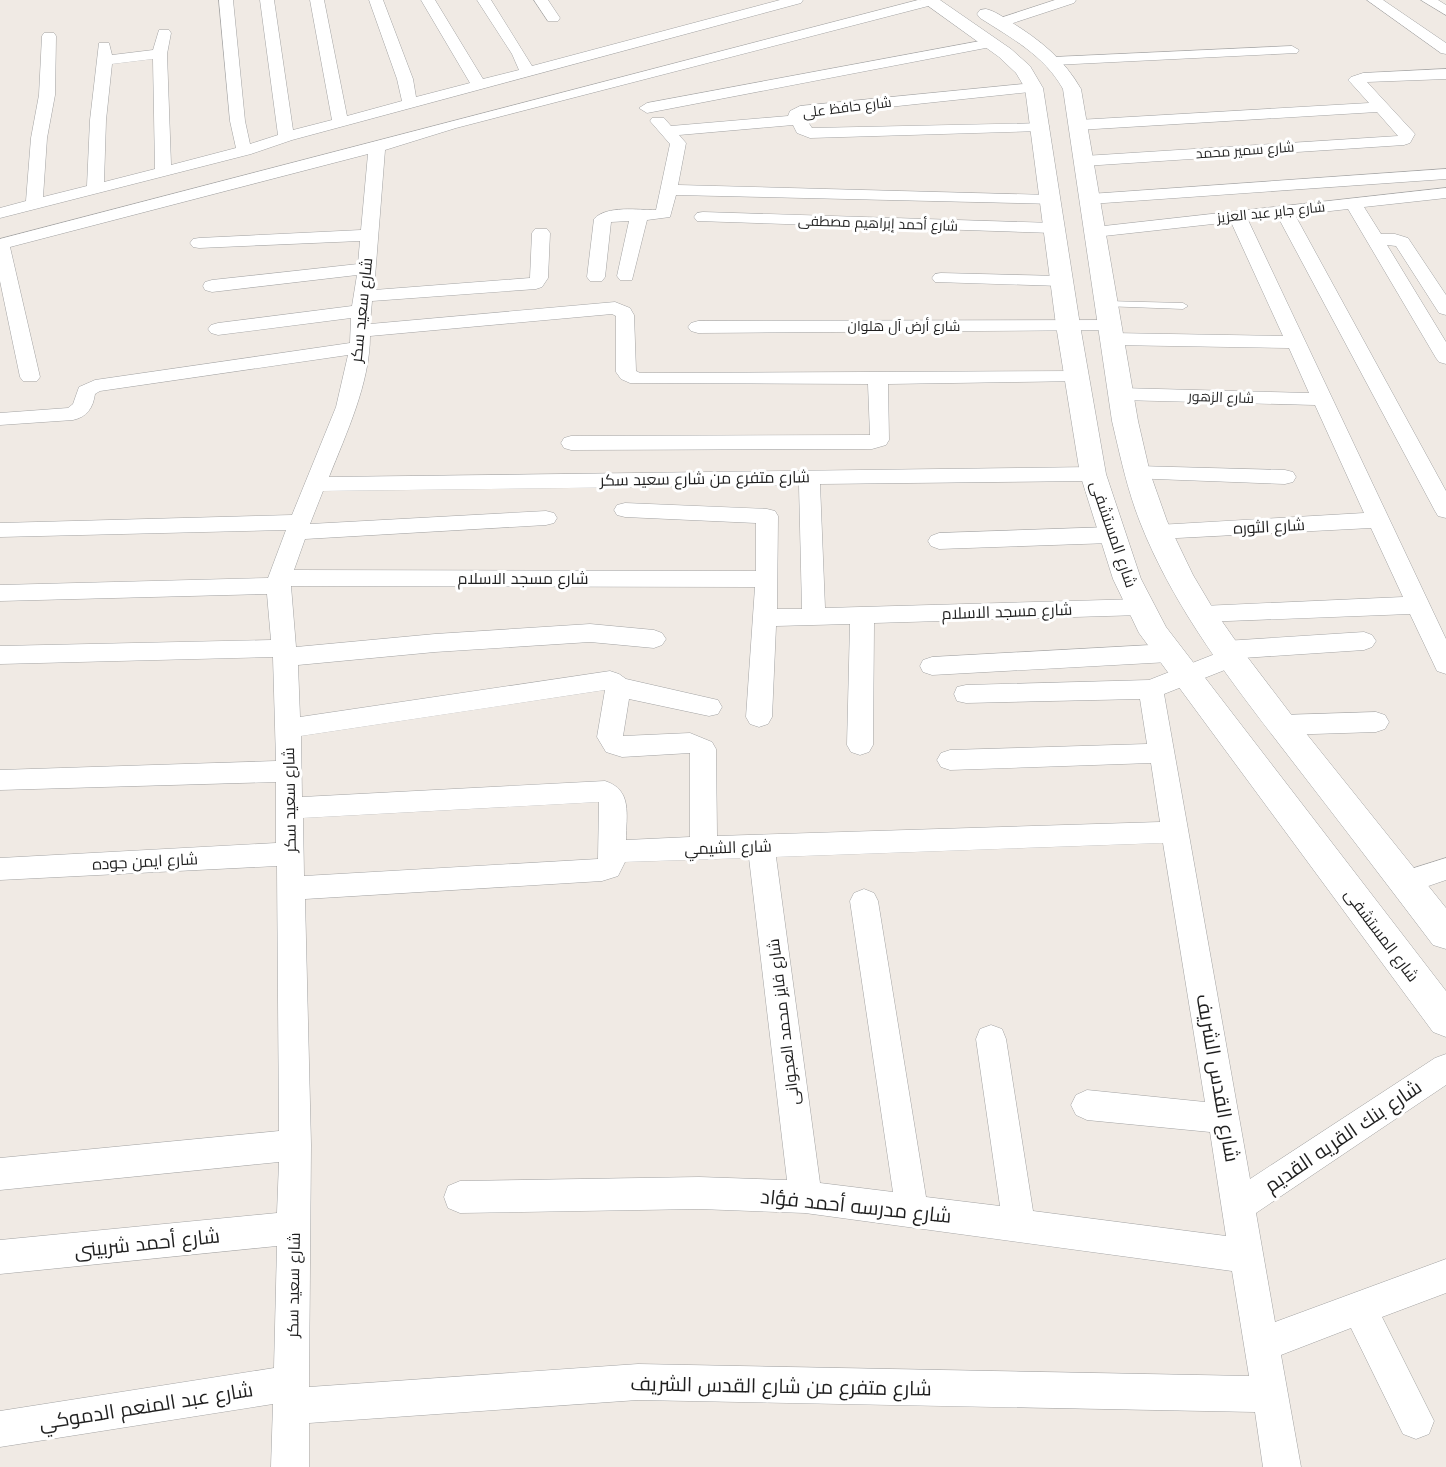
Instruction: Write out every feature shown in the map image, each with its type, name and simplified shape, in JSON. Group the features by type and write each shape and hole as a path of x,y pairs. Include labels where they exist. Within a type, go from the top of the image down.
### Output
{"street":[{"path":"226,0 225,16 234,68 239,137 245,151"},
{"path":"267,0 286,137"},
{"path":"317,0 340,122"},
{"path":"376,0 405,79 410,104"},
{"path":"428,0 479,85"},
{"path":"484,0 519,54 527,71"},
{"path":"541,0 553,18"},
{"path":"0,213 245,151 340,122 796,0"},
{"name":"شارع المستشفى","path":"964,0 995,33 1034,88 1061,281 1093,474 1127,579 1154,633 1168,653 1446,1020"},
{"path":"647,108 995,33 1069,0"},
{"path":"1374,0 1446,50"},
{"path":"1428,0 1446,11"},
{"path":"30,378 1,244 930,1"},
{"name":"شارع المستشفى","path":"930,1 1054,61 1067,77 1072,89 1084,160 1120,394 1137,473 1158,532 1179,576 1228,654 1446,934"},
{"path":"163,170 160,54 164,33"},
{"path":"33,205 39,138 47,95 49,36"},
{"path":"1054,61 1292,50"},
{"path":"95,190 98,120 105,53 160,54"},
{"path":"1381,107 1356,82 1358,79 1438,74 1446,86"},
{"path":"596,277 602,221 610,216 664,213 678,143 622,80"},
{"name":"شارع حافظ على","path":"667,131 792,120 800,111 1034,88"},
{"path":"1078,125 1381,107"},
{"name":"شارع سمير محمد","path":"1084,160 1406,138 1407,134 1381,107"},
{"path":"797,117 803,130 810,133 1041,126"},
{"name":"شارع سعيد سكر","path":"290,1467 295,1145 288,728 280,582 298,527 346,406 361,321 377,147"},
{"path":"1090,199 1446,174"},
{"path":"669,190 1050,200"},
{"name":"شارع جابر عبد العزيز","path":"1095,232 1353,203 1444,196"},
{"path":"1353,203 1446,358"},
{"path":"1284,211 1446,511"},
{"path":"626,276 639,216"},
{"path":"1237,216 1446,665"},
{"name":"شارع أحمد إبراهيم مصطفى","path":"703,217 1053,228"},
{"path":"0,419 73,414 83,406 86,391 95,386 361,321 536,283 539,278 541,233"},
{"path":"199,243 368,235"},
{"path":"1375,240 1395,239 1402,242 1446,309"},
{"path":"212,286 366,269"},
{"path":"941,278 1061,281"},
{"path":"218,329 615,308 625,315 626,372 637,379 1077,377"},
{"name":"شارع أرض آل هلوان","path":"698,327 1109,323 1296,342"},
{"path":"571,443 872,442 879,440 880,435 878,378"},
{"name":"شارع الزهور","path":"1120,394 1322,399"},
{"path":"1137,473 1285,477"},
{"name":"شارع متفرع من شارع سعيد سكر","path":"316,484 1093,474"},
{"path":"809,476 814,617"},
{"path":"625,510 764,515 768,519 759,717"},
{"path":"0,530 298,527 546,518"},
{"name":"شارع الثوره","path":"1158,532 1379,520"},
{"path":"939,541 1111,535"},
{"name":"شارع مسجد الاسلام","path":"0,593 280,582 767,579"},
{"path":"1202,614 1418,605"},
{"name":"شارع مسجد الاسلام","path":"765,618 1141,607"},
{"path":"860,745 862,616"},
{"path":"0,655 284,653 590,633 654,639"},
{"path":"966,694 1152,689 1186,676 1228,654 1365,641"},
{"path":"932,666 1168,653"},
{"path":"288,728 603,679 610,680 618,687 710,707"},
{"path":"618,687 610,737 615,745 622,747 690,743 704,749 704,848"},
{"name":"شارع القدس الشريف","path":"1152,689 1282,1467"},
{"path":"1282,725 1376,722"},
{"path":"950,760 1162,753"},
{"path":"0,780 288,771"},
{"path":"288,808 601,790 609,792 612,796 613,856"},
{"name":"شارع الشيمي","path":"291,888 602,870 608,868 613,856 619,851 1176,832"},
{"name":"شارع فايز محمد العجوانى","path":"761,846 805,1197"},
{"name":"شارع ايمن جوده","path":"0,868 290,854"},
{"path":"1405,882 1446,869"},
{"path":"864,901 912,1210"},
{"path":"991,1039 1019,1225"},
{"name":"شارع بنك القريه القديم","path":"1239,1205 1446,1068"},
{"path":"1087,1105 1225,1119"},
{"path":"0,1174 295,1145"},
{"name":"شارع مدرسه أحمد فؤاد","path":"460,1197 699,1193 805,1197 1248,1256"},
{"name":"شارع أحمد شربينى","path":"0,1257 294,1228"},
{"path":"1262,1344 1446,1276"},
{"path":"1359,1308 1416,1421"},
{"name":"شارع متفرع من شارع القدس الشريف","path":"292,1394 638,1382 1269,1394"},
{"name":"شارع عبد المنعم الدموكي","path":"0,1429 292,1394"}],"lane":[{"path":"1109,323 1183,306"}]}
